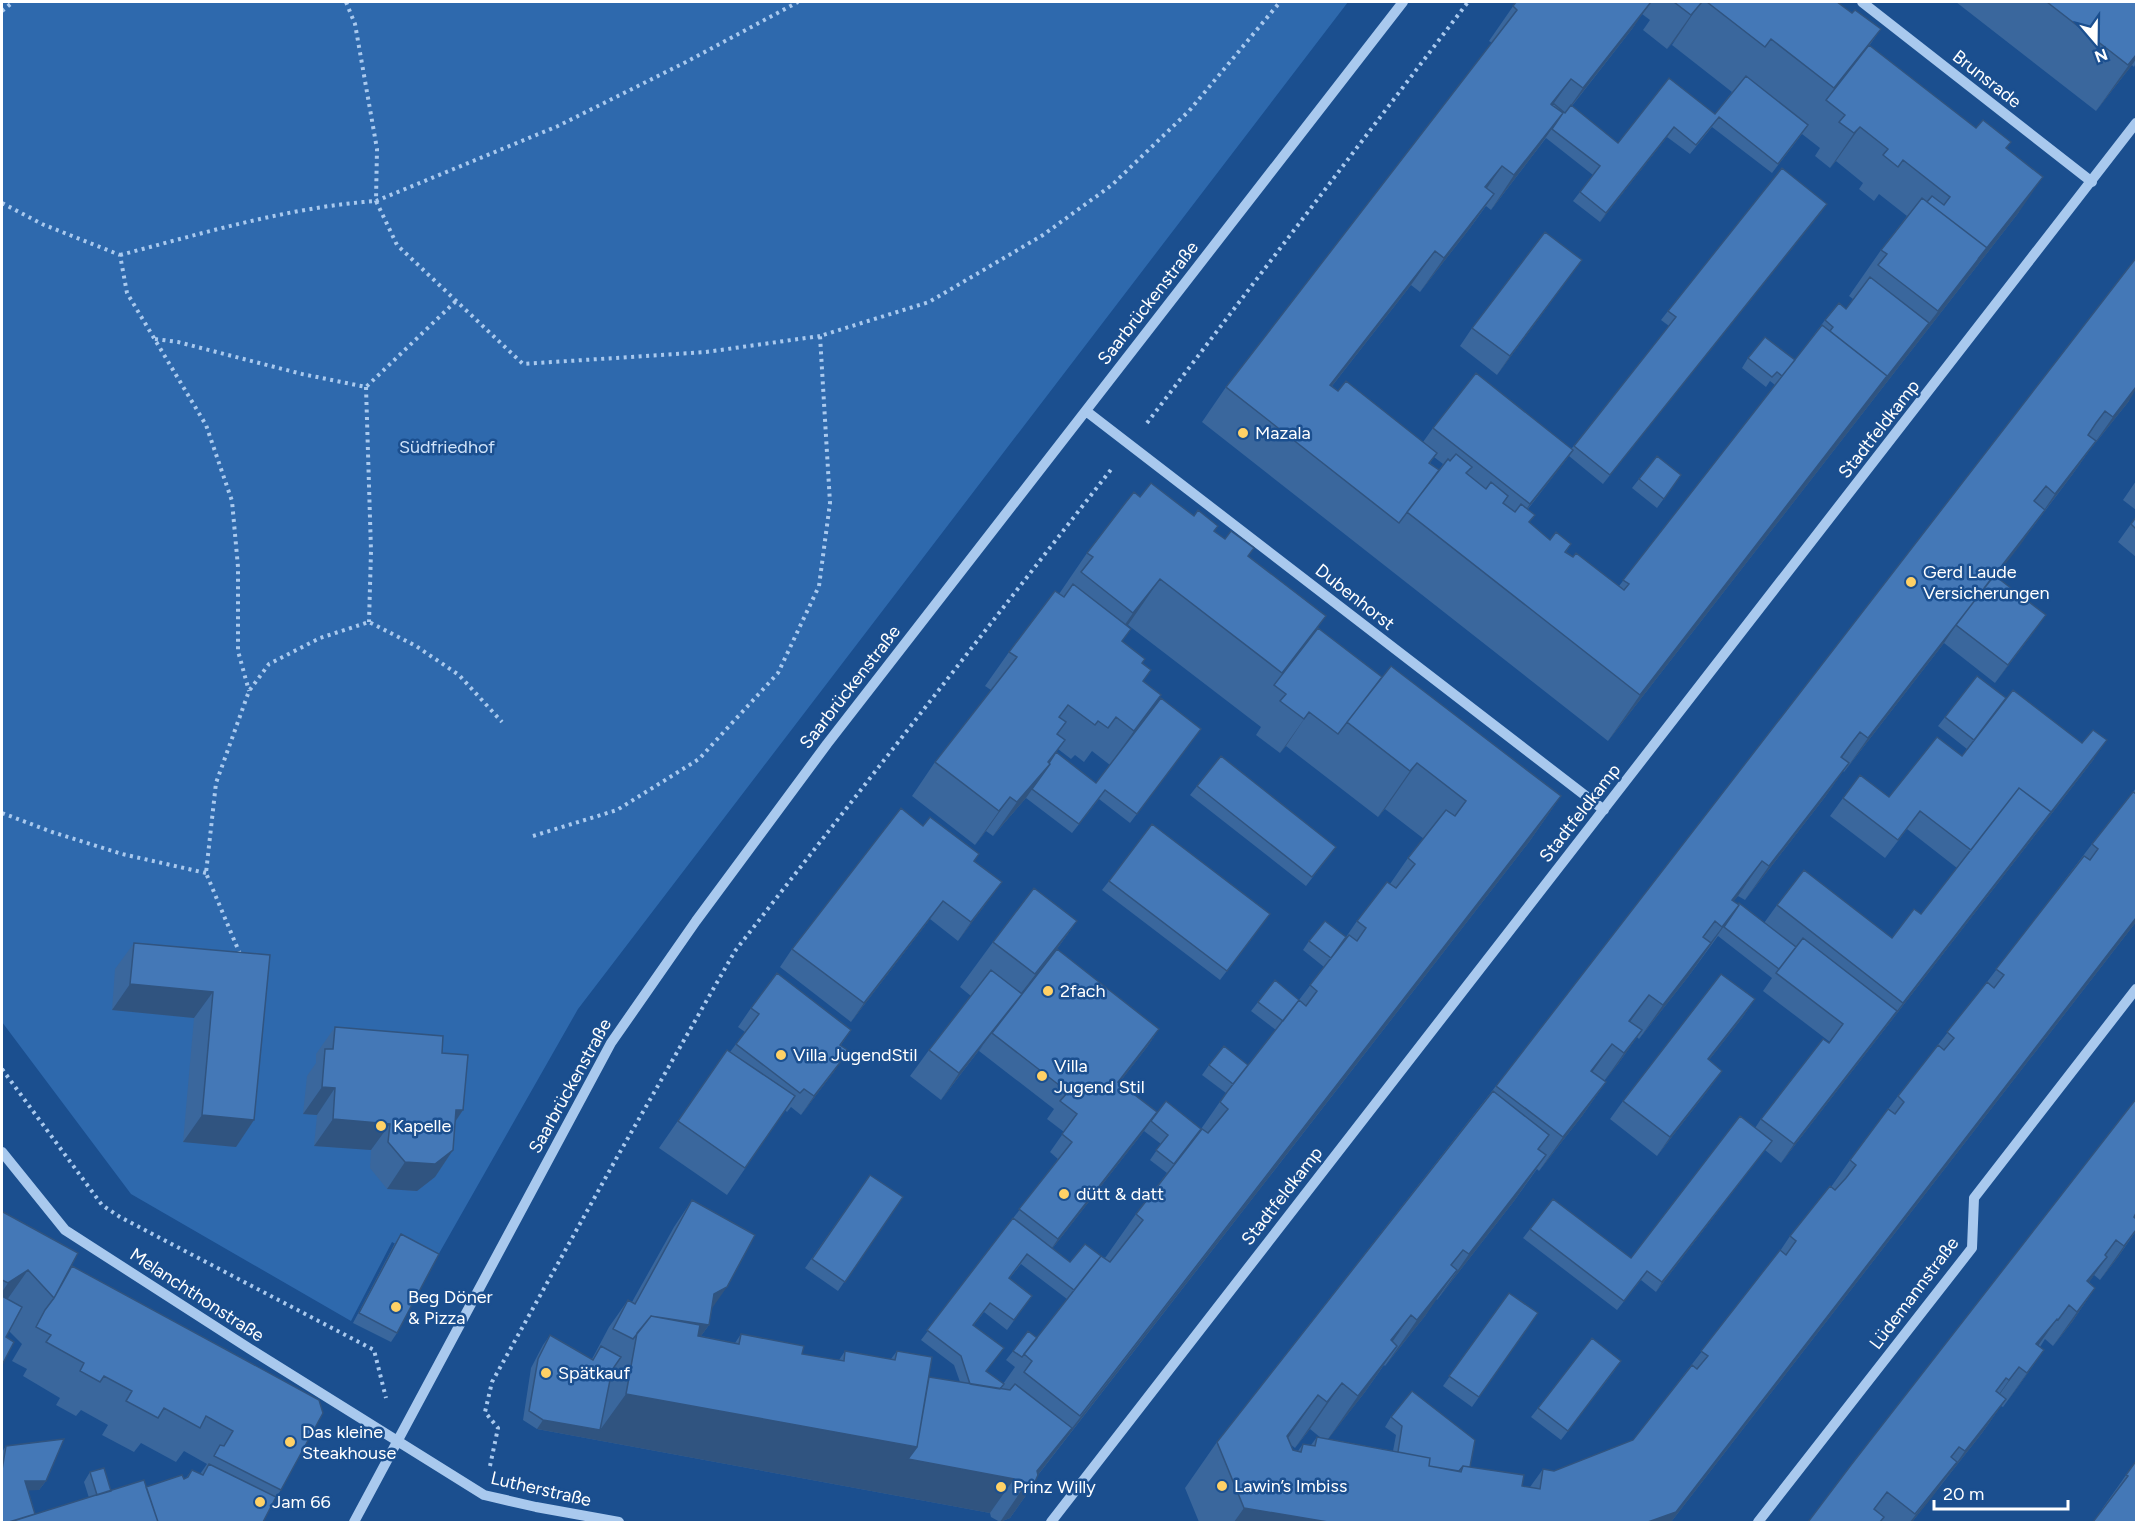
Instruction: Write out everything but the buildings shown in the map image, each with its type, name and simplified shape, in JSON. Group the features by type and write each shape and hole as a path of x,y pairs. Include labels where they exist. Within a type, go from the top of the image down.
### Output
{"street":[{"name":"Saarbrückenstraße","path":"354,1522 611,1043 696,921 827,744 1403,2"},
{"name":"Brunsrade","path":"1862,2 2092,182"},
{"name":"Stadtfeldkamp","path":"1051,1522 2136,123"},
{"name":"Dubenhorst","path":"1086,411 1604,810"},
{"name":"Lüdemannstraße","path":"1758,1522 1972,1248 1974,1198 2136,989"},
{"name":"Melanchthonstraße","path":"2,1152 65,1230 397,1442"},
{"name":"Lutherstraße","path":"397,1442 484,1495 619,1522"}],"path":[{"path":"2,11 13,2"},
{"path":"346,2 355,24 377,149 376,201 397,245 523,364 706,352 820,336 928,302 1043,235 1112,185 1189,111 1280,2"},
{"path":"2,202 42,224 120,255 224,227 333,204 376,201 558,126 686,62 798,2"},
{"path":"484,1495 498,1428 485,1412 492,1382 735,951 1130,445 1468,2"},
{"path":"120,255 127,293 206,425 232,501 238,567 238,651 249,691"},
{"path":"369,622 371,551 366,387 456,301"},
{"path":"533,836 617,810 699,759 778,673 819,586 830,503 820,336"},
{"path":"154,339 178,342 302,374 366,387"},
{"path":"240,954 206,873 216,783 249,691 269,664 320,638 369,622 416,646 459,675 502,722"},
{"path":"2,813 52,832 122,854 206,873"},
{"path":"2,1069 102,1205 120,1217 374,1350"}],"green space":[{"name":"Südfriedhof","path":"2,2 1348,2 578,1009 433,1264 392,1242 351,1321 131,1194 2,1022"}],"place":[{"name":"Mazala","path":"1243,433"},
{"name":"Gerd Laude Versicherungen","path":"1911,582"},
{"name":"2fach","path":"1048,991"},
{"name":"Villa JugendStil","path":"781,1055"},
{"name":"Villa Jugend Stil","path":"1042,1076"},
{"name":"Kapelle","path":"381,1126"},
{"name":"dütt & datt","path":"1064,1194"},
{"name":"Beg Döner & Pizza","path":"396,1307"},
{"name":"Spätkauf","path":"546,1373"},
{"name":"Das kleine Steakhouse","path":"290,1442"},
{"name":"Lawin’s Imbiss","path":"1222,1486"},
{"name":"Prinz Willy","path":"1001,1487"},
{"name":"Jam 66","path":"260,1502"}]}
